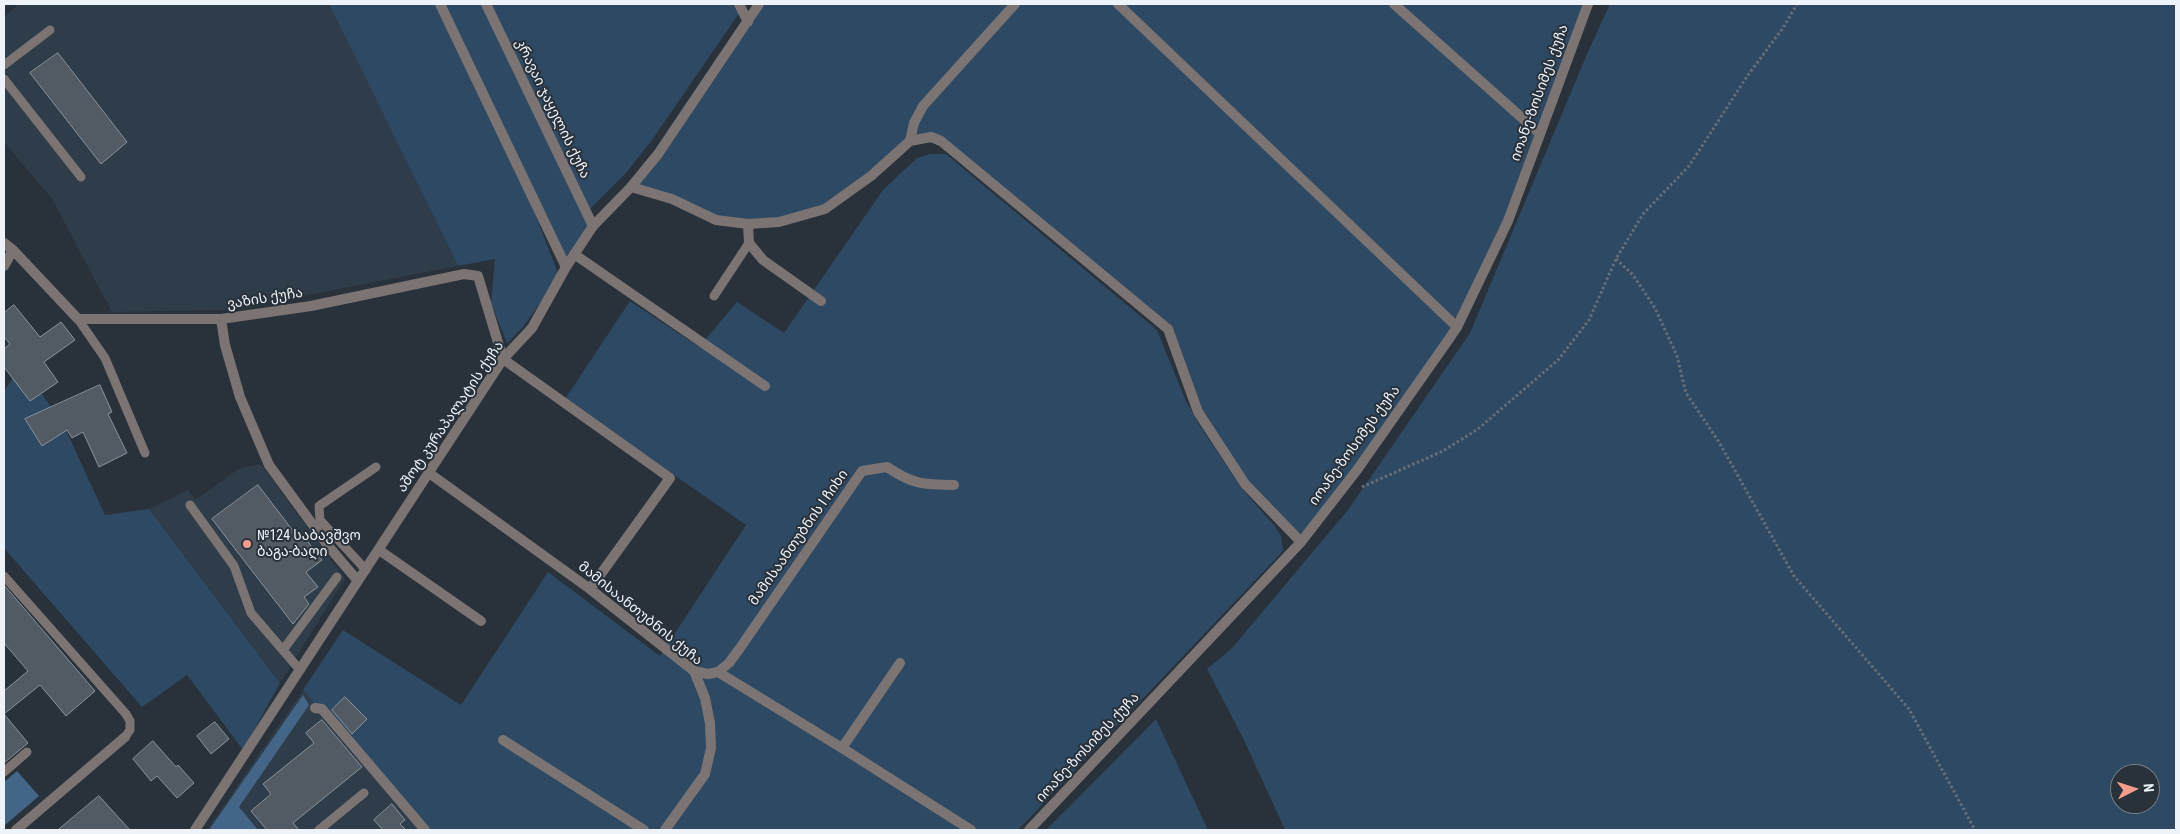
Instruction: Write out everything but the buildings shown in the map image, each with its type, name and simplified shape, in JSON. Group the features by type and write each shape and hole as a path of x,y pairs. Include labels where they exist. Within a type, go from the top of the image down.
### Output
{"street":[{"path":"440,4 566,267"},
{"name":"კრავაი ჯაყელის ქუჩა","path":"486,4 593,226"},
{"path":"739,4 748,22"},
{"name":"აშოტ კურაპალატის ქუჩა","path":"194,830 503,359 532,328 566,267 593,226 631,187 658,154 759,4"},
{"path":"910,141 914,123 923,106 1015,4"},
{"path":"1118,4 1456,327"},
{"path":"1394,4 1539,133"},
{"name":"იოანე-ზოსიმეს ქუჩა","path":"1029,830 1300,542 1357,470 1456,327 1508,221 1588,4"},
{"path":"631,187 672,199 716,220 748,224 779,222 825,209 871,176 910,141 931,137 941,142 1168,329 1198,412 1245,484 1300,542"},
{"path":"748,224 749,243 764,260 821,300"},
{"path":"4,243 13,250 78,319"},
{"path":"4,266 13,250"},
{"path":"574,254 765,386"},
{"name":"ვაზის ქუჩა","path":"78,319 221,319 311,306 464,274 478,276 503,359"},
{"path":"221,319 225,344 240,397 269,465 329,547 358,581"},
{"path":"503,359 670,478 590,589"},
{"name":"მამისაანთუბნის I ჩიხი","path":"718,672 729,663 740,648 862,471 886,467 906,480 927,485 954,485"},
{"name":"მამისაანთუბნის ქუჩა","path":"428,474 590,589 694,671 705,698 710,723 711,748 705,774 665,830"},
{"path":"379,550 481,622"},
{"path":"842,748 900,663"},
{"path":"694,671 708,674 718,672 971,830"},
{"path":"315,708 322,709 425,830"},
{"path":"16,830 125,737"},
{"path":"502,740 644,830"}],"lane":[{"path":"4,65 50,30"},
{"path":"4,79 80,177"},
{"path":"714,296 749,243"},
{"path":"78,319 105,358 145,453"},
{"path":"366,570 320,520 319,506 376,467"},
{"path":"190,505 234,566 251,613 300,670"},
{"path":"4,576 126,714 130,721 130,730 125,737"},
{"path":"283,650 338,577"},
{"path":"4,772 27,752"},
{"path":"319,830 364,793"}],"path":[{"path":"1360,488 1443,451 1478,429 1558,360 1589,320 1616,259 1643,214 1689,166 1748,75 1783,28 1797,4"},
{"path":"1616,259 1634,275 1655,308 1677,356 1686,393 1724,451 1794,576 1909,709 1975,830"}],"shaded area":[{"path":"19,4 329,4 458,266 230,310 112,312 52,199 4,142 4,17"},
{"path":"329,4 435,4 529,198 559,276 523,327 507,343 491,303 495,259 458,266"},
{"path":"440,4 486,4 593,226 566,267"},
{"path":"489,4 735,4 740,12 652,140 626,173 589,210"},
{"path":"759,4 1588,4 1508,221 1457,327 1301,542 1245,484 1198,412 1168,329 941,141 920,138 825,209 779,222 716,220 631,187"},
{"path":"1610,4 2176,4 2176,830 1285,830 1244,740 1207,669 1232,648 1348,510 1470,333 1587,54"},
{"path":"930,154 946,154 1157,330 1186,401 1198,423 1242,489 1274,525 1281,536 1283,551 1018,830 421,830 303,690 343,630 461,705 548,572 660,656 746,525 565,399 630,301 699,347 737,302 784,333 883,190 917,158"},
{"path":"22,365 64,426 105,515 149,509 280,683 243,750 187,675 142,707 4,548 4,391"},
{"name":"№124 საბავშვო ბაგა-ბაღი","path":"261,464 345,579 280,683 149,509 188,490 195,500 240,468"},
{"path":"303,690 421,830 207,830"},
{"path":"303,695 309,705 239,807 258,830 209,830"},
{"path":"1156,719 1208,830 1046,830"},
{"path":"17,771 39,796 4,826 4,782"}],"place":[{"name":"№124 საბავშვო ბაგა-ბაღი","path":"247,544"}]}
